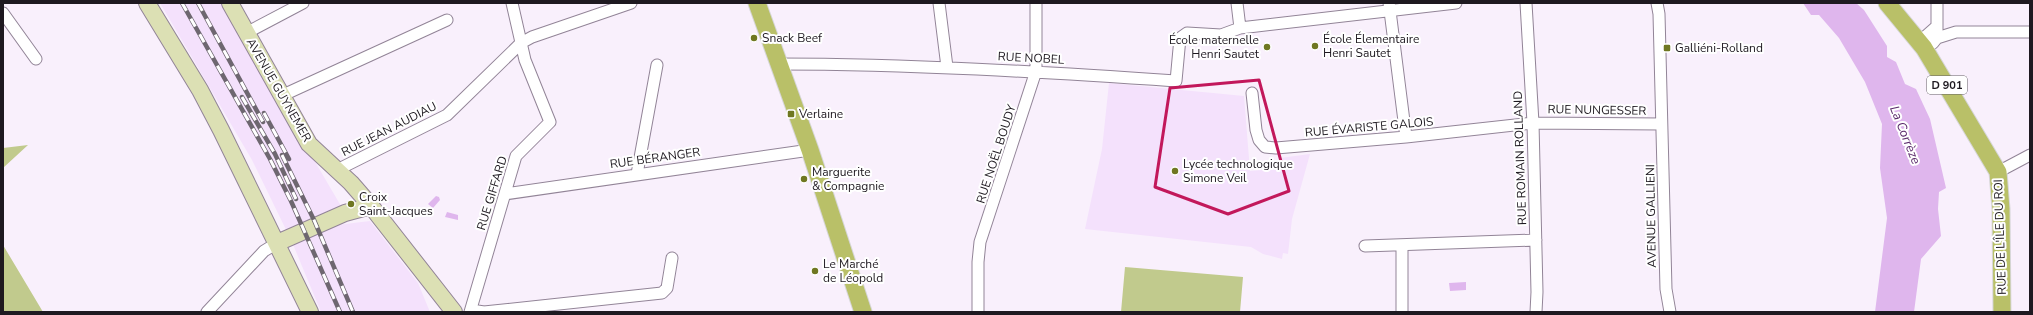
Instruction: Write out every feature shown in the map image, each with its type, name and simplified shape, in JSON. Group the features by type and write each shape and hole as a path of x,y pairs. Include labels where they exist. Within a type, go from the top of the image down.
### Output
{"main road":[{"path":"147,3 200,90 310,312"},
{"name":"AVENUE GUYNEMER","path":"230,3 309,144 337,170 371,206 454,312"},
{"path":"757,3 810,150 863,312"},
{"name":"RUE DE L'ÎLE DU ROI","path":"1887,3 1923,47 1998,172 2001,209 2002,312"},
{"path":"277,243 341,214 371,206"}],"street":[{"path":"246,33 303,3"},
{"name":"RUE GIFFARD","path":"471,311 516,156 550,122 525,60 512,3"},
{"name":"RUE JEAN AUDIAU","path":"337,170 447,115 521,43 532,37 631,3"},
{"path":"938,3 946,67"},
{"name":"RUE NOËL BOUDY","path":"978,312 978,262 980,242 1036,71 1036,3"},
{"path":"1237,3 1240,28 1390,7 1456,3"},
{"name":"RUE ROMAIN ROLLAND","path":"1526,3 1533,122 1537,292 1536,312"},
{"name":"AVENUE GALLIENI","path":"1657,3 1659,14 1661,124 1669,309"},
{"path":"1937,3 1937,38"},
{"path":"1390,7 1406,137"},
{"path":"3,13 36,59"},
{"path":"281,96 447,20"},
{"path":"1923,47 1937,26"},
{"path":"1937,26 1956,32"},
{"name":"RUE NOBEL","path":"778,64 863,64 946,67 1036,71 1176,81 1180,38 1187,33 1221,35 1240,28"},
{"path":"1923,47 1937,38 1956,32 2030,32"},
{"path":"637,174 657,66"},
{"name":"RUE ÉVARISTE GALOIS","path":"1252,92 1256,130 1259,140 1264,147 1291,147 1406,137 1533,122"},
{"name":"RUE NUNGESSER","path":"1533,122 1661,124"},
{"name":"RUE BÉRANGER","path":"505,194 810,150"},
{"path":"1998,172 2030,155"},
{"path":"1365,246 1536,240"},
{"path":"207,312 264,251 277,243"},
{"path":"1402,245 1402,312"},
{"path":"471,311 484,312 662,293 667,288 672,258"}],"highlighted area":[{"path":"1259,80 1289,191 1228,214 1155,187 1170,88"}],"shaded area":[{"path":"160,3 222,3 341,206 330,210 337,225 370,221 418,283 430,312 321,312 292,242 252,160"},
{"name":"Lycée technologique Simone Veil","path":"1109,83 1244,96 1250,171 1277,169 1280,158 1310,154 1292,219 1288,254 1283,253 1282,259 1263,254 1251,247 1085,229 1102,149"}],"green space":[{"path":"28,145 3,168 3,148"},
{"path":"3,245 43,312 3,312"},
{"path":"1125,267 1243,277 1240,312 1121,312"}],"water":[{"name":"La Corrèze","path":"1803,3 1856,3 1864,10 1887,46 1887,57 1896,62 1905,84 1916,89 1930,119 1946,188 1939,192 1938,209 1941,236 1921,259 1914,312 1875,312 1887,218 1880,168 1882,124 1865,82 1839,38 1819,15 1811,15"},
{"path":"436,196 439,197 440,200 433,208 428,204"},
{"path":"447,212 458,215 458,220 445,217"},
{"path":"1466,282 1466,290 1450,291 1449,283"}],"railway":[{"path":"182,3 270,159 291,201 340,312"},
{"path":"198,3 263,122"},
{"path":"242,97 275,154 296,199"},
{"path":"264,113 289,159"},
{"path":"282,155 314,220 353,312"}],"place":[{"name":"Snack Beef","path":"754,38"},
{"name":"École Élementaire Henri Sautet","path":"1315,46"},
{"name":"École maternelle Henri Sautet","path":"1267,47"},
{"name":"Galliéni-Rolland","path":"1667,48"},
{"name":"Verlaine","path":"791,114"},
{"name":"Lycée technologique Simone Veil","path":"1175,171"},
{"name":"Marguerite & Compagnie","path":"804,179"},
{"name":"Croix Saint-Jacques","path":"351,204"},
{"name":"Le Marché de Léopold","path":"815,271"}]}
